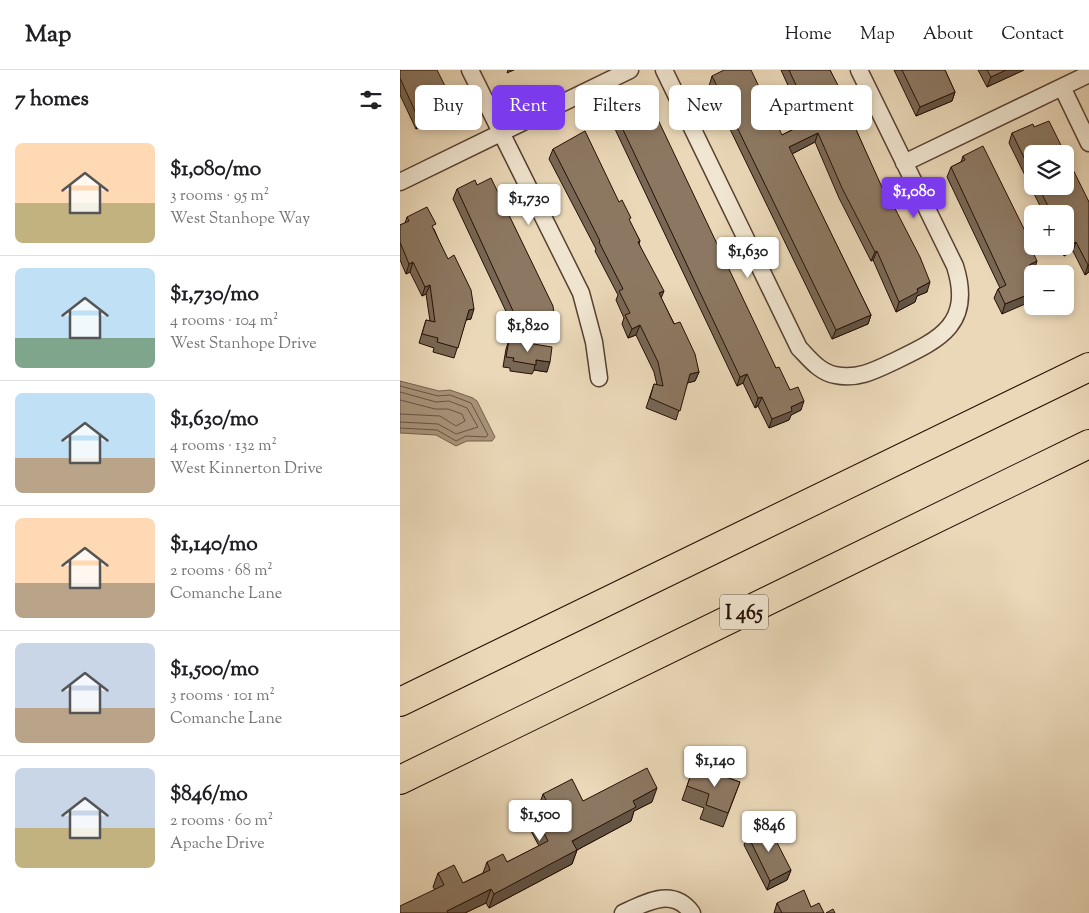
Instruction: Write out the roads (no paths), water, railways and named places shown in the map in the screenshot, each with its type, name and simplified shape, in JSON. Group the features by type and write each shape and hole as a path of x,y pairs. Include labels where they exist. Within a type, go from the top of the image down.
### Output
{"highway":[{"path":"400,702 1089,367"},
{"name":"I 465","path":"400,780 1089,444"}],"street":[{"path":"470,70 580,294 594,342 599,378"},
{"path":"400,182 630,70"},
{"path":"664,70 803,354 828,373 843,376 868,373 932,343 945,332 955,316 960,300 955,266 859,70"},
{"path":"904,163 1089,74"},
{"path":"1062,87 1089,143"},
{"path":"624,913 654,900 666,898 678,900 692,913"}],"water":[{"path":"400,381 439,391 450,390 473,398 477,401 495,437 492,441 467,441 456,446 436,435 400,433"}]}
